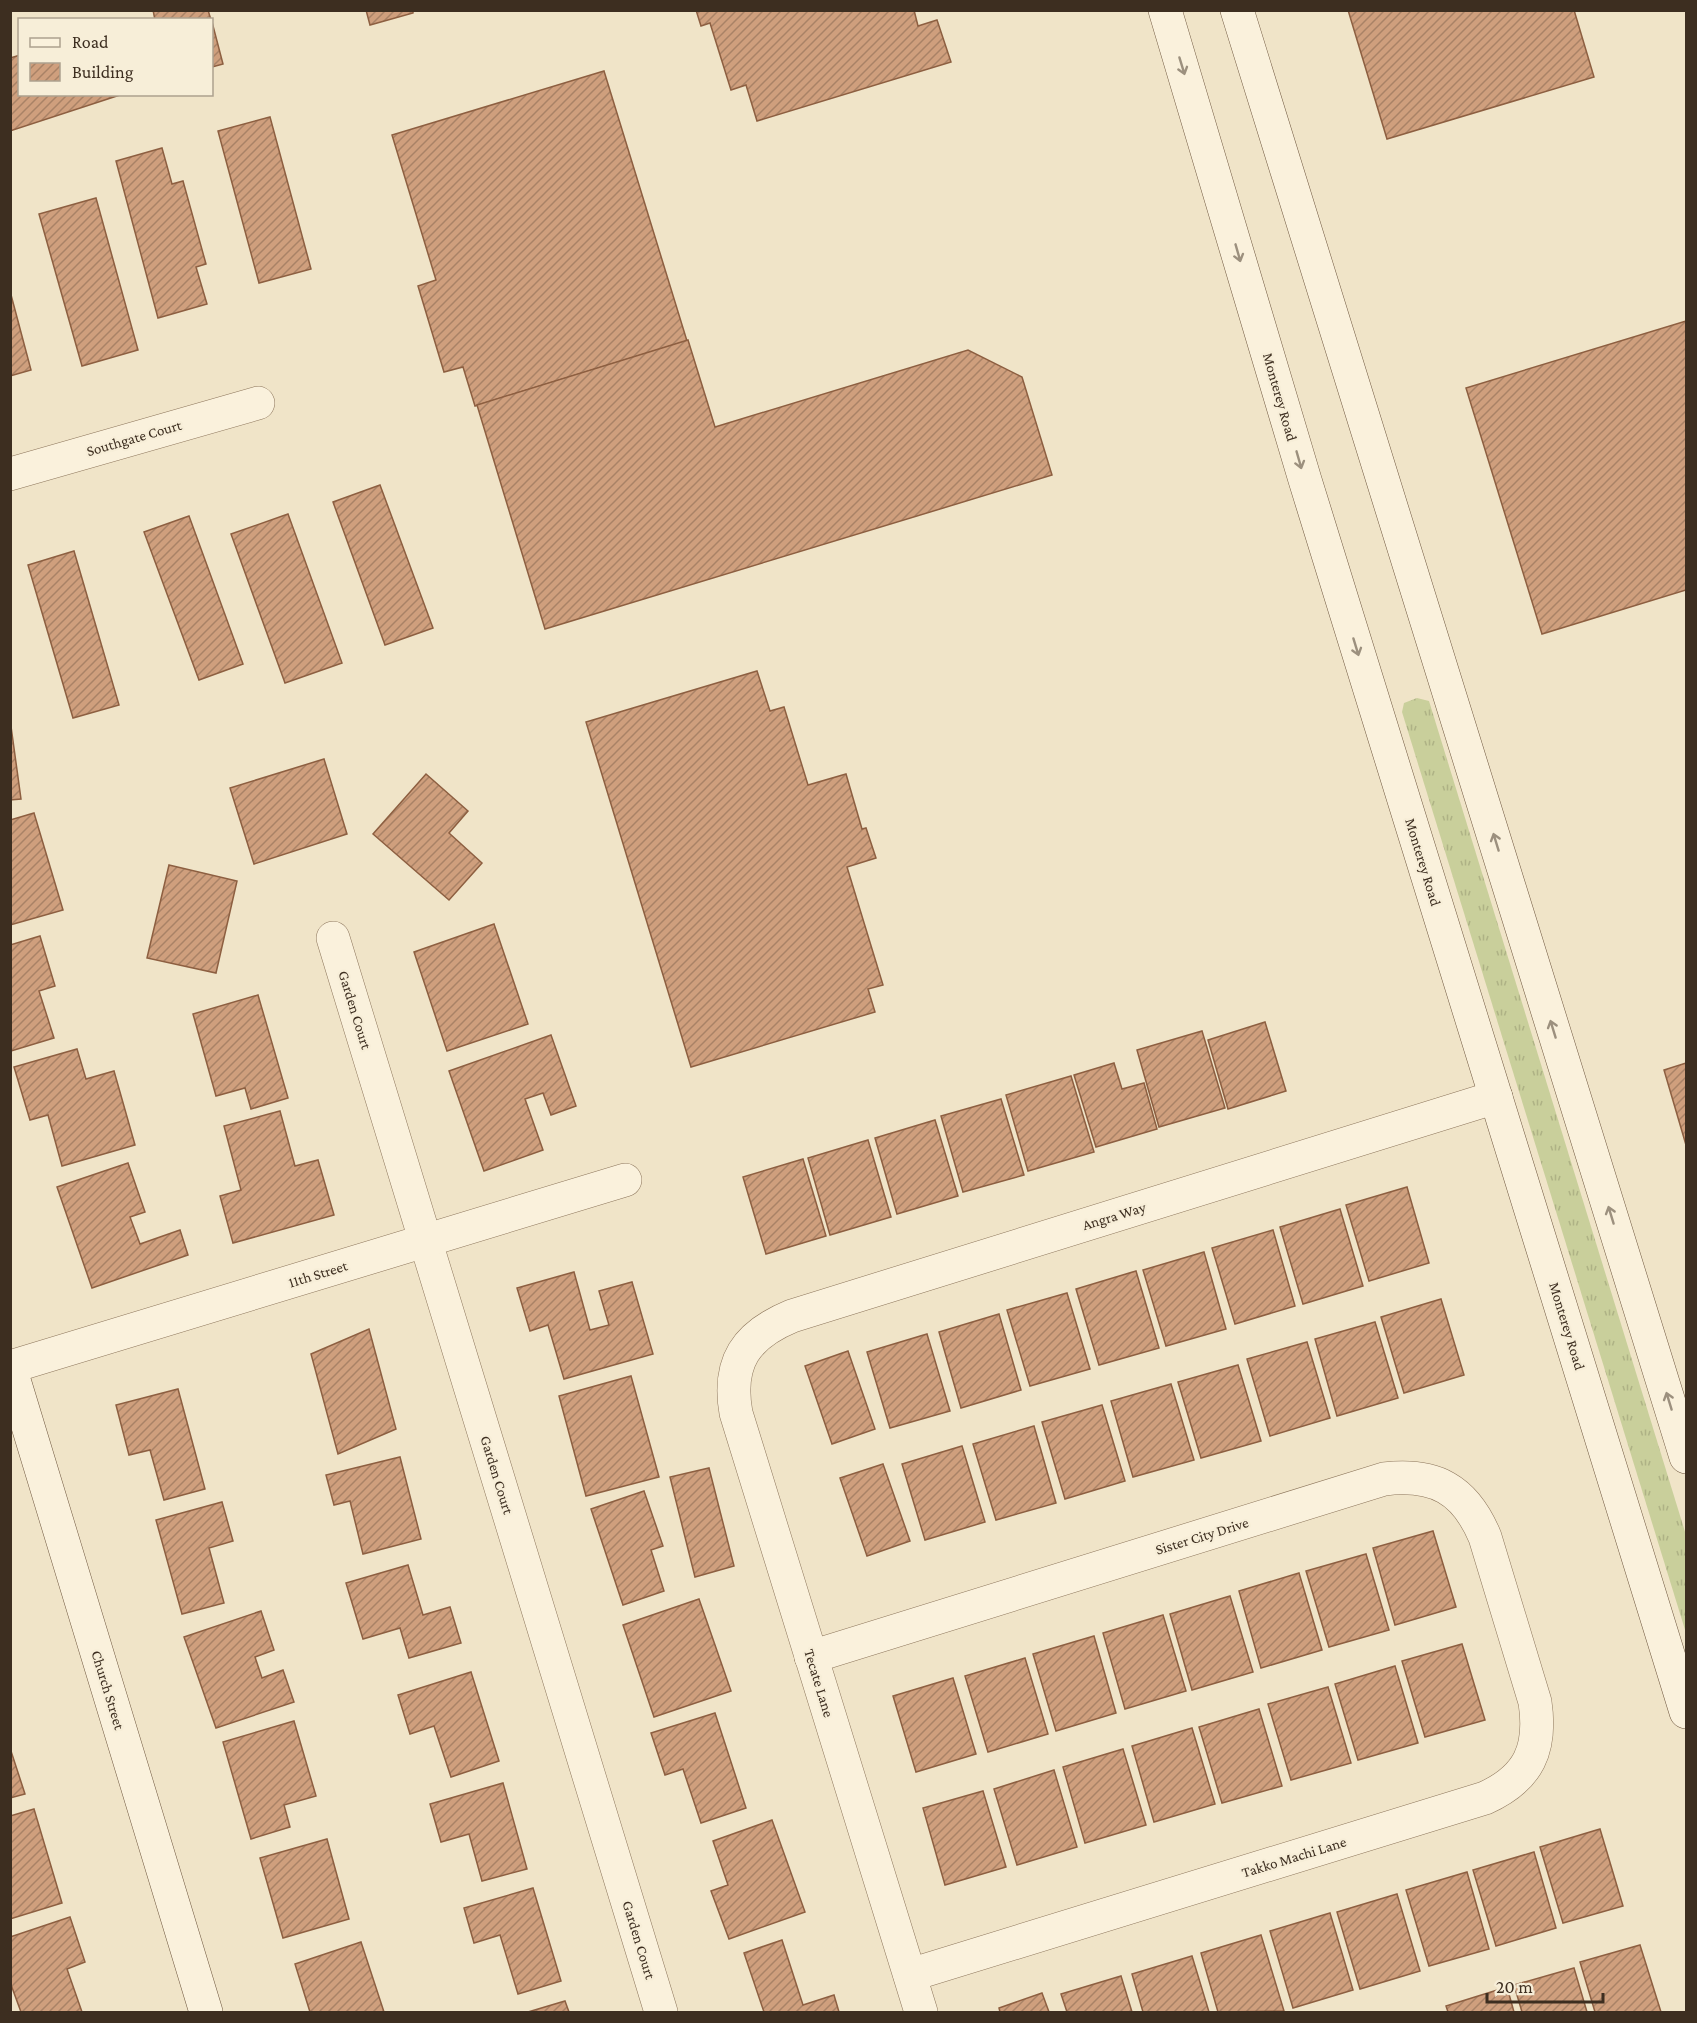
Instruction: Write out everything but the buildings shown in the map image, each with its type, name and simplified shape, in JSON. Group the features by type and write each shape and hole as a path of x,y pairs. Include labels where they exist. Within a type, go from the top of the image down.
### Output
{"street":[{"name":"Monterey Road","path":"1165,10 1305,480 1686,1712"},
{"path":"1237,10 1686,1457"},
{"name":"Southgate Court","path":"10,474 258,403"},
{"name":"Garden Court","path":"333,938 661,2013"},
{"name":"Angra Way","path":"742,1353 754,1337 772,1324 792,1316 1496,1097"},
{"name":"11th Street","path":"11,1367 625,1180"},
{"name":"Tecate Lane","path":"742,1353 735,1372 732,1393 736,1413 921,2013"},
{"name":"Church Street","path":"11,1367 206,2013"},
{"name":"Sister City Drive","path":"811,1657 1384,1479 1405,1477 1427,1479 1446,1487 1463,1500 1477,1518 1511,1623"},
{"name":"Takko Machi Lane","path":"910,1976 1485,1798 1503,1790 1518,1778 1530,1761 1536,1742 1538,1722 1535,1702 1511,1623"}],"green space":[{"path":"1417,698 1429,701 1686,1535 1686,1633 1402,712 1404,703"}]}
